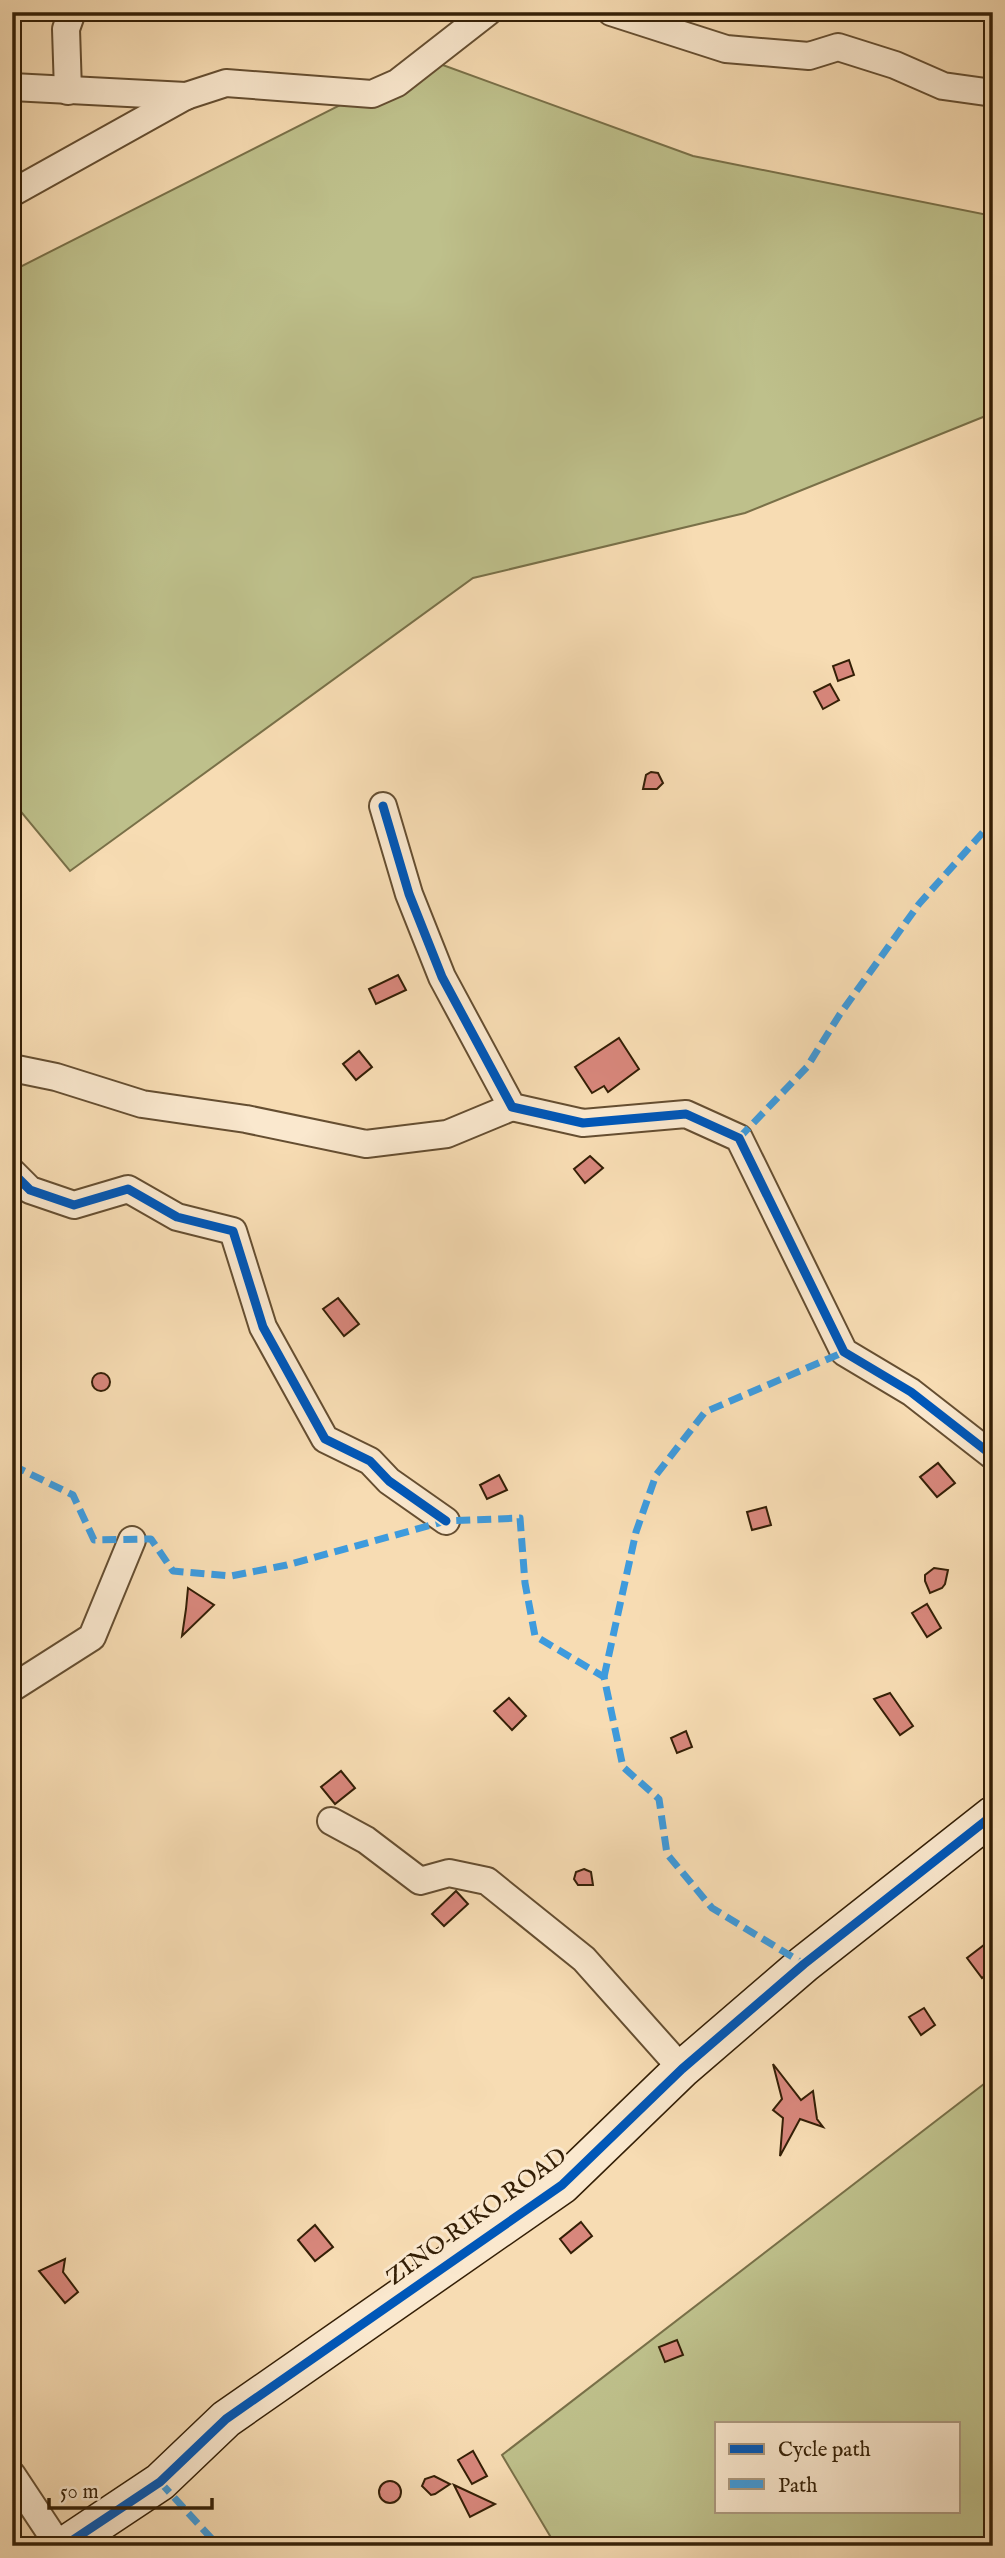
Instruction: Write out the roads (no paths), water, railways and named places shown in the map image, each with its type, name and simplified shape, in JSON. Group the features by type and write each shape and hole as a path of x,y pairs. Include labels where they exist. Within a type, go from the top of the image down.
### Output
{"street":[{"path":"68,91 66,29 72,12"},
{"path":"12,193 186,96 226,83 372,94 397,83 488,12"},
{"path":"611,12 726,48 809,56 838,47 895,65 943,86 993,93"},
{"path":"12,87 186,96"},
{"path":"383,806 409,894 442,977 512,1107"},
{"path":"12,1068 56,1077 142,1104 246,1119 366,1144 447,1133 512,1107 583,1124 686,1114 739,1138 844,1352 911,1392 993,1456"},
{"path":"12,1172 30,1190 74,1205 128,1189 177,1217 233,1231 263,1327 325,1438 370,1461 389,1482 446,1521"},
{"path":"12,1688 92,1637 132,1540"},
{"name":"ZINO RIKO ROAD","path":"64,2546 160,2482 226,2419 562,2185 682,2069 804,1964 993,1815"},
{"path":"331,1821 366,1840 419,1881 449,1872 487,1881 584,1959 682,2069"},
{"path":"12,2474 59,2546"}]}
